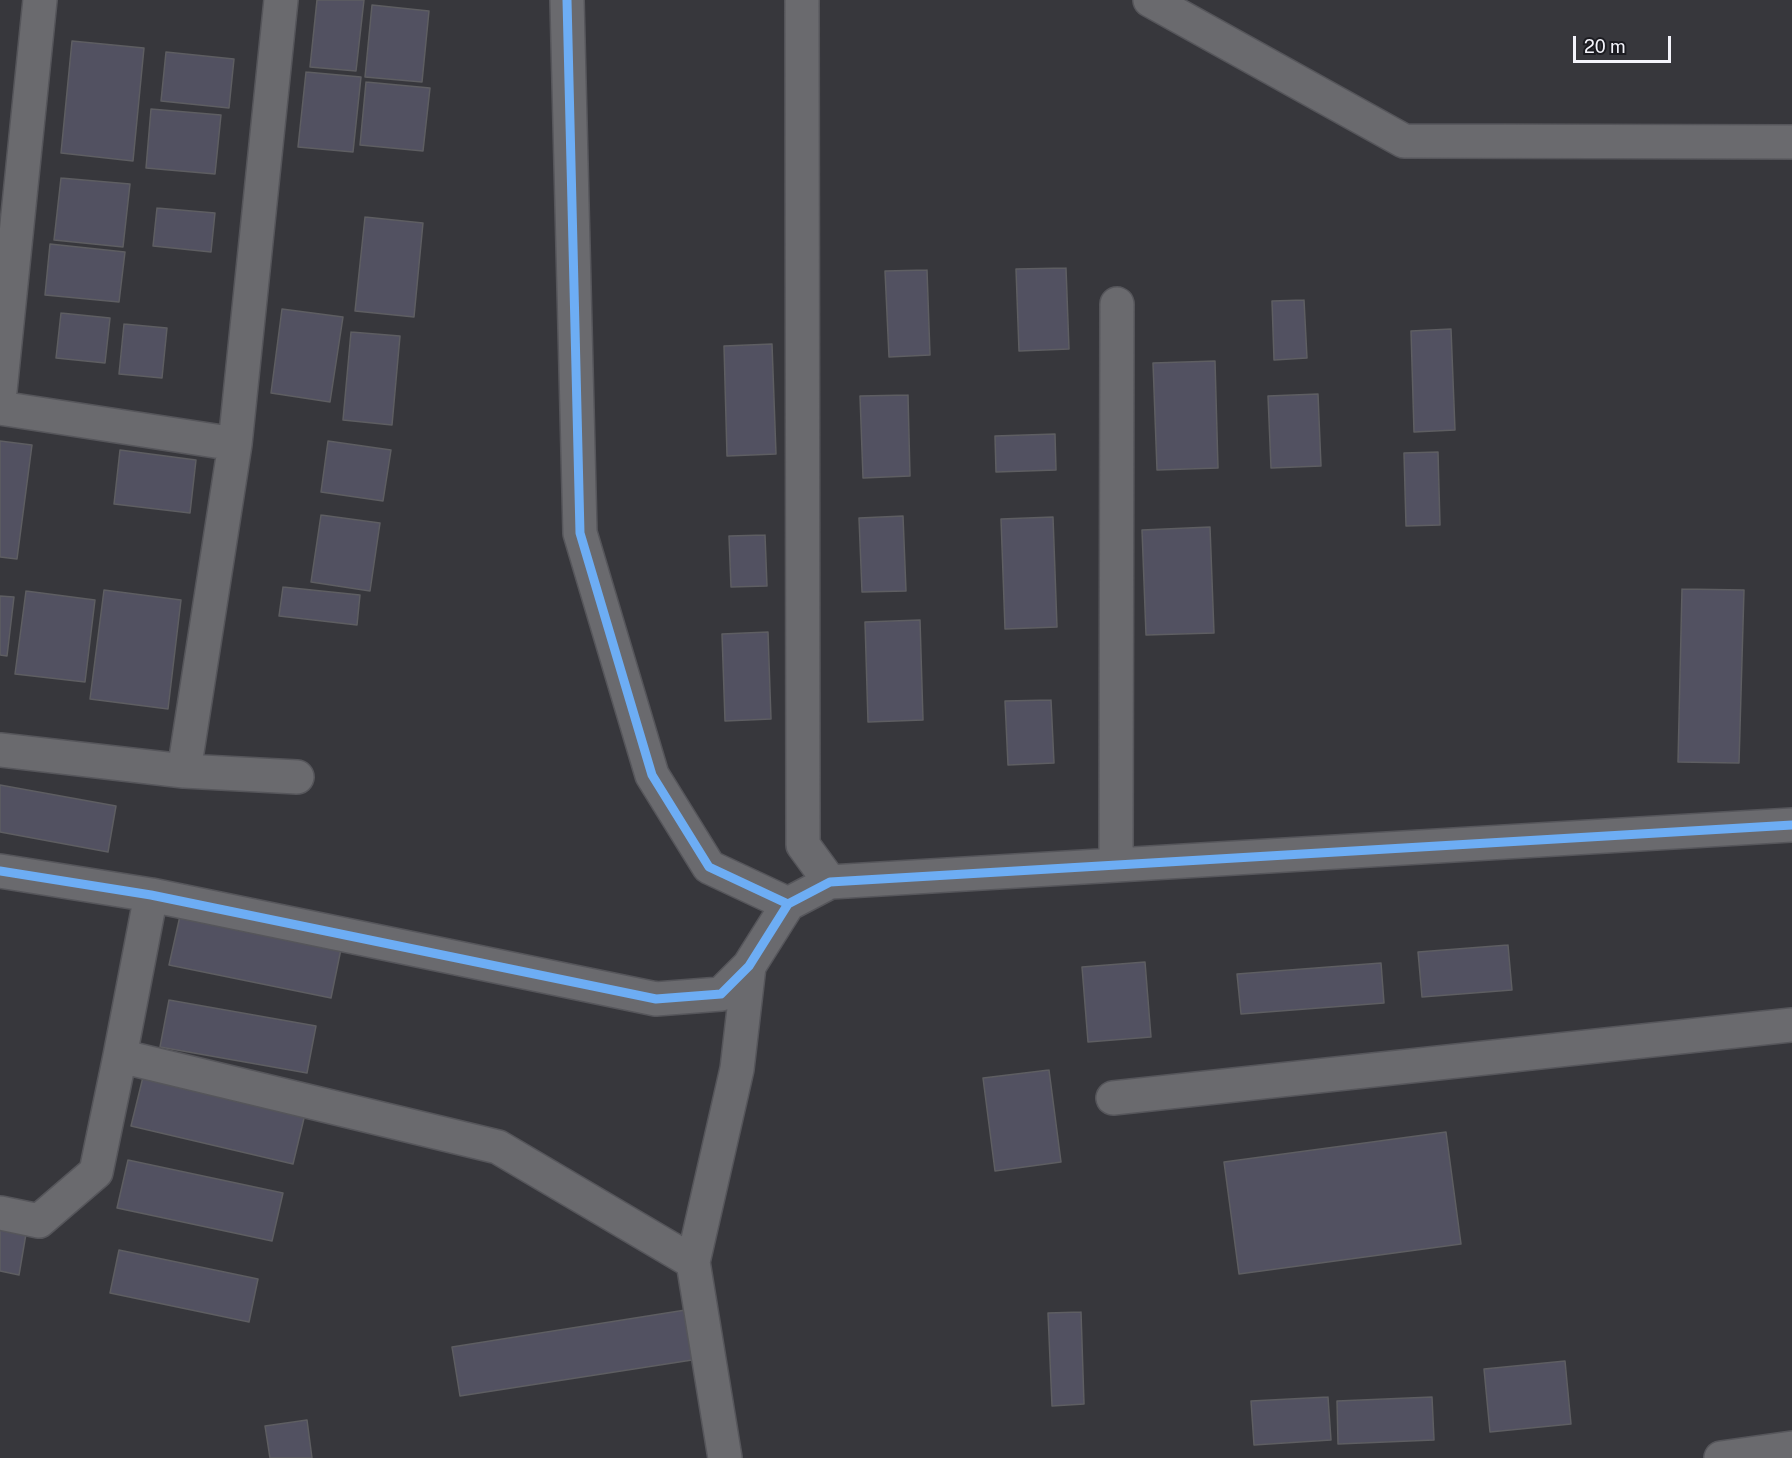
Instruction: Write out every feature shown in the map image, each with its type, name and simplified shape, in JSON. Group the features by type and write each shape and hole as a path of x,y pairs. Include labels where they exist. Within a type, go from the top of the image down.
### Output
{"street":[{"path":"0,391 40,0"},
{"path":"184,771 235,444 281,0"},
{"path":"567,0 580,533 652,775 709,867 788,904"},
{"path":"801,0 803,845 830,882"},
{"path":"1150,0 1404,141 1792,142"},
{"path":"1116,864 1117,304"},
{"path":"0,408 235,444"},
{"path":"0,750 184,771 297,777"},
{"path":"0,871 152,895 656,999 721,994 748,966 788,904 830,882 1792,825"},
{"path":"0,1213 39,1221 96,1172 152,895"},
{"path":"725,1458 693,1262 737,1069 748,966"},
{"path":"1113,1098 1792,1024"},
{"path":"120,1056 498,1147 693,1262"},
{"path":"1721,1458 1792,1448"}],"building":[{"path":"317,0 364,0 356,71 310,67"},
{"path":"372,5 429,11 422,82 365,77"},
{"path":"72,41 144,48 133,161 61,153"},
{"path":"166,52 234,59 229,108 161,101"},
{"path":"306,72 361,77 353,152 298,147"},
{"path":"366,82 430,88 423,151 360,145"},
{"path":"151,109 221,115 215,174 146,168"},
{"path":"61,178 130,184 123,247 54,240"},
{"path":"157,208 215,213 211,252 153,246"},
{"path":"365,217 423,223 414,317 355,311"},
{"path":"50,244 125,252 119,302 45,295"},
{"path":"1066,268 1069,349 1019,351 1016,269"},
{"path":"927,270 930,355 889,357 885,271"},
{"path":"1304,300 1307,358 1274,360 1272,301"},
{"path":"282,309 343,317 330,402 271,393"},
{"path":"61,313 110,318 105,363 56,358"},
{"path":"124,324 167,328 162,378 119,374"},
{"path":"1451,329 1455,430 1414,432 1411,331"},
{"path":"351,332 400,336 392,425 343,420"},
{"path":"772,344 776,454 727,456 724,346"},
{"path":"1215,361 1218,468 1157,470 1153,363"},
{"path":"1318,394 1321,466 1271,468 1268,396"},
{"path":"908,395 910,476 863,478 860,396"},
{"path":"1055,434 1056,470 996,472 995,436"},
{"path":"0,441 32,445 17,559 0,557"},
{"path":"328,441 391,450 383,501 321,492"},
{"path":"120,450 196,460 190,513 114,504"},
{"path":"1438,452 1440,525 1406,526 1404,453"},
{"path":"321,515 380,523 370,591 311,582"},
{"path":"903,516 906,591 862,592 859,518"},
{"path":"1053,517 1057,627 1005,629 1001,519"},
{"path":"1210,527 1214,633 1146,635 1142,530"},
{"path":"765,535 767,586 731,587 729,536"},
{"path":"283,587 360,595 357,625 279,616"},
{"path":"1682,589 1744,590 1739,763 1678,762"},
{"path":"104,590 181,600 168,709 90,699"},
{"path":"26,591 95,600 85,682 15,674"},
{"path":"0,596 14,597 7,656 0,655"},
{"path":"920,620 923,720 868,722 865,622"},
{"path":"768,632 771,719 725,721 722,634"},
{"path":"1051,700 1054,763 1008,765 1005,701"},
{"path":"0,785 116,806 108,852 0,832"},
{"path":"180,916 341,949 331,998 169,965"},
{"path":"1508,945 1512,990 1422,997 1418,952"},
{"path":"1145,962 1151,1037 1088,1042 1082,967"},
{"path":"1381,963 1384,1003 1241,1014 1237,974"},
{"path":"169,1000 316,1026 307,1073 160,1047"},
{"path":"1049,1070 1061,1162 995,1171 983,1078"},
{"path":"143,1077 305,1114 293,1164 131,1126"},
{"path":"1446,1132 1461,1244 1239,1274 1224,1162"},
{"path":"128,1160 283,1193 272,1241 117,1208"},
{"path":"0,1224 27,1228 19,1275 0,1271"},
{"path":"119,1250 258,1279 249,1322 110,1293"},
{"path":"698,1308 705,1358 460,1396 452,1347"},
{"path":"1081,1312 1084,1404 1052,1406 1048,1313"},
{"path":"1565,1361 1571,1424 1490,1432 1484,1369"},
{"path":"1328,1397 1331,1440 1254,1445 1251,1401"},
{"path":"1432,1397 1434,1440 1338,1444 1337,1401"},
{"path":"307,1420 312,1458 270,1458 265,1426"}],"cycle path":[{"path":"567,0 580,533 652,775 709,867 788,904"},
{"path":"0,871 151,895 656,999 721,994 749,966 788,904 830,882 1792,825"}]}
